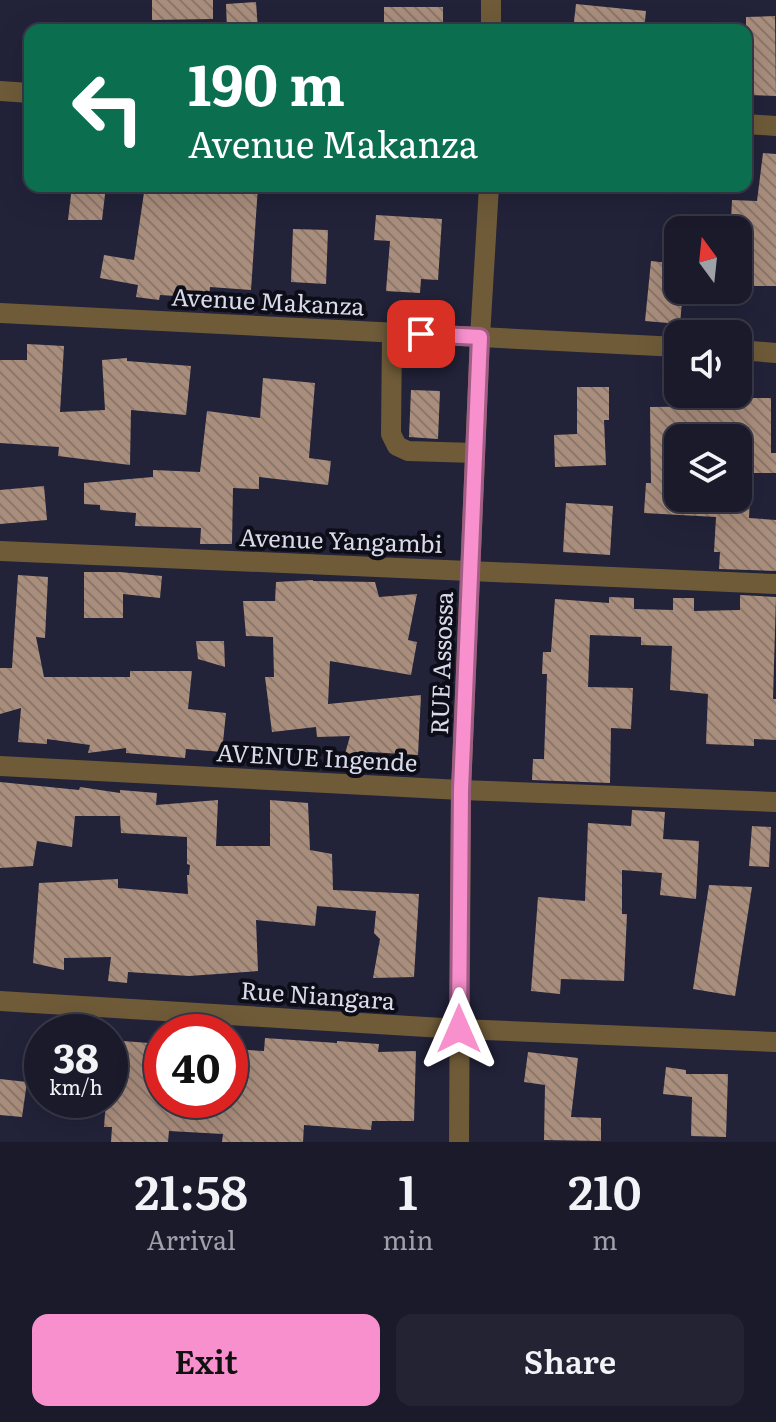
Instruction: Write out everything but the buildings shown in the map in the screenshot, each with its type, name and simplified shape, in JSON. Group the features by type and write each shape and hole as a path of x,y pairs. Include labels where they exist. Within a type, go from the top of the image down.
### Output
{"street":[{"path":"491,0 491,24"},
{"path":"0,91 24,93"},
{"path":"752,124 776,126"},
{"name":"RUE Assossa","path":"459,1142 461,790 489,192"},
{"name":"Avenue Makanza","path":"0,313 664,346"},
{"path":"392,332 391,434 397,446 408,451 475,453"},
{"path":"752,351 776,353"},
{"name":"Avenue Yangambi","path":"0,551 776,584"},
{"name":"AVENUE Ingende","path":"0,766 461,790 776,802"},
{"name":"Rue Niangara","path":"0,1001 459,1029 776,1042"}],"route":[{"path":"421,334 480,337 461,790 459,1029"}]}
